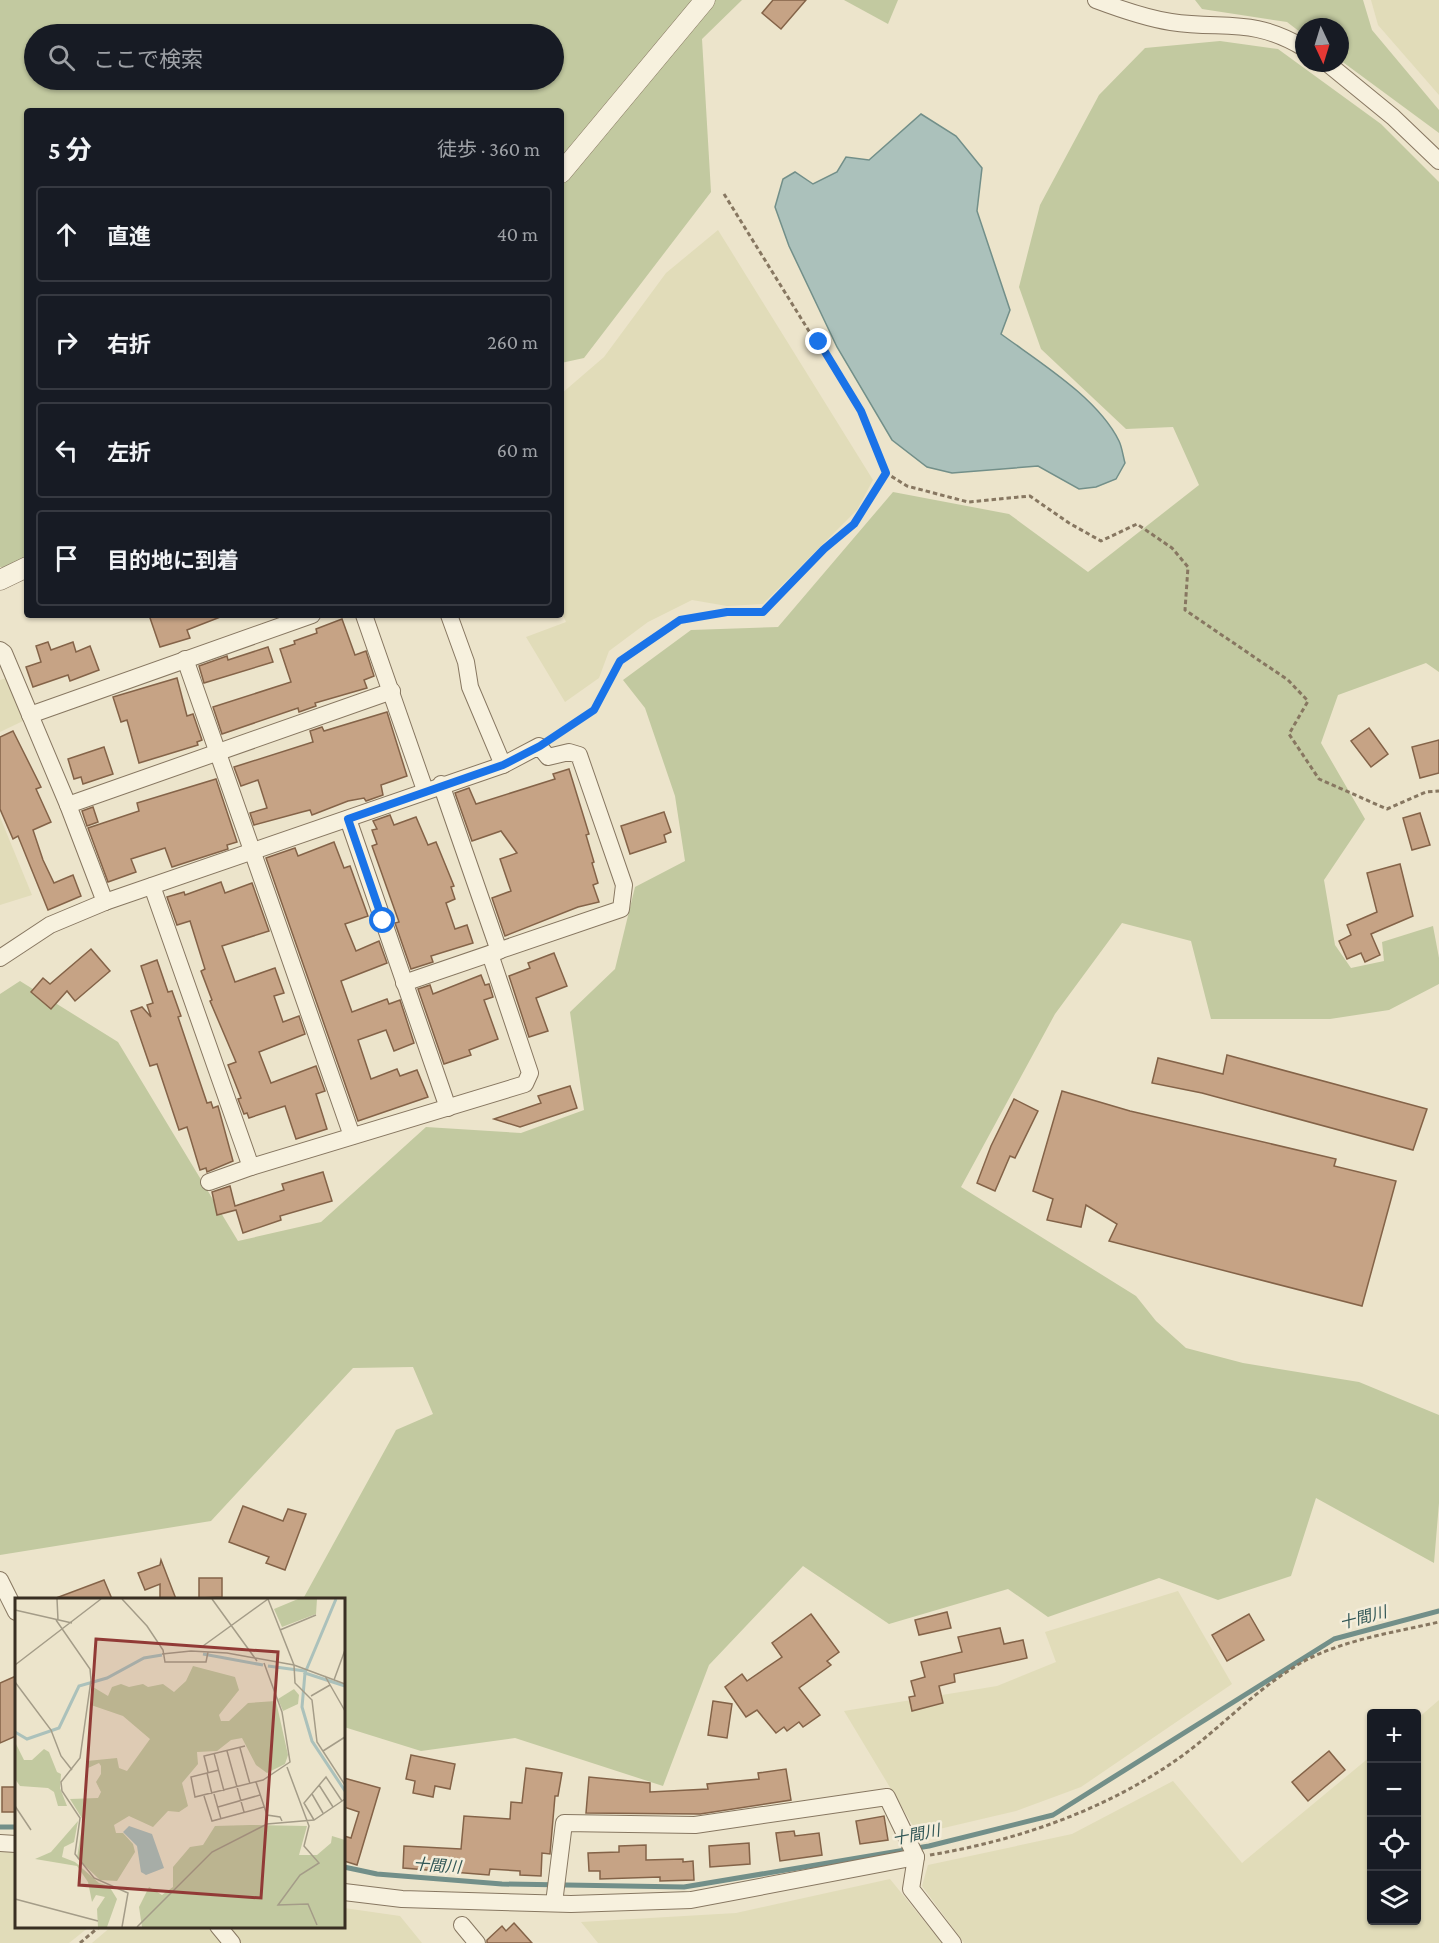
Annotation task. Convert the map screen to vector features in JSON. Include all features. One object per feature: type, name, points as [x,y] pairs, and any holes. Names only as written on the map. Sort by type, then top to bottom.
[{"type":"street","points":[[564,169],[705,0]]},
{"type":"street","points":[[1096,0],[1138,15],[1172,22],[1253,26],[1283,36],[1295,43]]},
{"type":"street","points":[[1338,72],[1393,117],[1439,161]]},
{"type":"street","points":[[0,580],[24,568]]},
{"type":"street","points":[[30,715],[303,618]]},
{"type":"street","points":[[209,1182],[251,1167],[525,1084],[530,1073],[494,953],[433,787],[392,691],[365,618]]},
{"type":"street","points":[[450,618],[466,662],[470,687],[503,765]]},
{"type":"street","points":[[0,650],[4,653],[68,805],[105,902]]},
{"type":"street","points":[[185,659],[250,852],[352,1136]]},
{"type":"street","points":[[68,805],[392,691]]},
{"type":"street","points":[[0,958],[50,925],[105,902],[348,819],[433,787],[503,765],[540,746],[548,757],[570,752],[579,754],[624,885],[621,909],[404,983]]},
{"type":"street","points":[[348,819],[448,1108]]},
{"type":"street","points":[[152,886],[251,1167]]},
{"type":"street","points":[[0,1580],[15,1610]]},
{"type":"street","points":[[554,1903],[564,1823],[695,1826],[887,1797],[916,1857],[911,1889],[953,1943]]},
{"type":"street","points":[[345,1892],[402,1899],[554,1903],[692,1900],[916,1857]]},
{"type":"street","points":[[462,1925],[477,1943]]},
{"type":"street","points":[[220,1928],[232,1943]]},
{"type":"path","points":[[724,194],[861,411],[886,473],[907,486],[968,502],[1030,496],[1069,523],[1101,540],[1137,524],[1172,548],[1188,567],[1185,610],[1287,680],[1308,701],[1289,734],[1319,779],[1387,809],[1426,792],[1439,791]]},
{"type":"path","points":[[540,746],[594,710],[620,661],[680,620],[727,612],[763,612],[824,549],[854,524],[886,473]]},
{"type":"path","points":[[916,1857],[958,1850],[1046,1827],[1111,1799],[1182,1756],[1246,1701],[1308,1659],[1357,1642],[1439,1622]]},
{"type":"path","points":[[80,1943],[98,1928]]},
{"type":"shaded area","points":[[1371,0],[1439,0],[1439,95],[1378,25]]},
{"type":"shaded area","points":[[718,230],[873,480],[857,510],[763,604],[727,606],[692,600],[648,622],[609,651],[599,678],[565,702],[526,637],[566,622],[564,618],[564,391],[604,357],[666,273]]},
{"type":"shaded area","points":[[6,678],[23,721],[0,732],[0,680]]},
{"type":"shaded area","points":[[0,817],[32,895],[0,905]]},
{"type":"shaded area","points":[[1178,1591],[1232,1684],[1081,1787],[1016,1811],[918,1834],[844,1711],[997,1686],[1056,1662],[1045,1632]]},
{"type":"shaded area","points":[[1439,1700],[1439,1943],[964,1943],[922,1886],[928,1865],[1072,1834],[1173,1781],[1242,1863],[1367,1759],[1367,1925],[1421,1925],[1421,1716]]},
{"type":"shaded area","points":[[0,1852],[15,1852],[15,1928],[88,1928],[69,1943],[0,1943]]},
{"type":"shaded area","points":[[890,1879],[942,1943],[598,1943],[581,1922],[736,1913]]},
{"type":"shaded area","points":[[345,1908],[400,1916],[422,1943],[241,1943],[228,1928],[345,1928]]},
{"type":"shaded area","points":[[110,1928],[210,1928],[223,1943],[92,1943]]},
{"type":"green space","points":[[0,0],[742,0],[702,39],[711,192],[584,358],[564,362],[564,108],[24,108],[24,570],[0,567]]},
{"type":"green space","points":[[844,0],[898,0],[888,24]]},
{"type":"green space","points":[[1195,0],[1363,0],[1372,30],[1439,110],[1439,133],[1349,67],[1349,18],[1295,18],[1295,28],[1287,22],[1202,9]]},
{"type":"green space","points":[[1220,41],[1278,49],[1295,61],[1295,72],[1310,72],[1381,124],[1439,182],[1439,672],[1426,663],[1338,695],[1321,743],[1365,819],[1324,880],[1335,945],[1351,968],[1384,961],[1382,942],[1433,926],[1439,958],[1439,984],[1389,1010],[1330,1019],[1211,1019],[1191,941],[1122,923],[1055,1014],[961,1187],[1136,1296],[1156,1321],[1186,1348],[1243,1363],[1359,1382],[1439,1415],[1439,1503],[1434,1563],[1316,1498],[1291,1576],[1218,1600],[1159,1578],[1048,1617],[1008,1589],[889,1624],[803,1566],[709,1665],[663,1786],[515,1738],[421,1751],[345,1727],[345,1598],[304,1598],[396,1430],[433,1414],[413,1367],[353,1368],[211,1521],[0,1555],[0,994],[20,981],[118,1042],[238,1241],[321,1222],[426,1127],[521,1133],[584,1110],[570,1012],[615,969],[635,887],[685,861],[675,796],[645,708],[623,680],[691,630],[778,627],[893,492],[1009,514],[1088,572],[1199,485],[1173,427],[1126,429],[1041,349],[1019,287],[1040,205],[1099,95],[1145,48]]},
{"type":"water","points":[[921,114],[956,136],[982,168],[977,211],[1010,310],[1001,334],[1066,382],[1097,410],[1109,425],[1120,443],[1125,463],[1116,479],[1096,487],[1079,489],[1038,466],[952,473],[927,467],[892,440],[837,347],[789,246],[775,207],[783,179],[795,172],[813,184],[837,172],[846,157],[869,160]]},
{"type":"building","points":[[773,0],[806,0],[781,29],[762,13]]},
{"type":"building","points":[[150,618],[218,618],[187,630],[190,638],[160,647]]},
{"type":"building","points":[[342,619],[355,655],[366,651],[374,676],[364,680],[367,688],[315,703],[316,706],[299,712],[298,708],[222,734],[213,707],[291,682],[280,649],[317,633],[316,629]]},
{"type":"building","points":[[48,642],[51,650],[73,642],[76,652],[90,646],[99,670],[70,681],[68,675],[33,687],[26,667],[41,662],[36,646]]},
{"type":"building","points":[[268,647],[273,662],[204,683],[199,666],[227,656],[228,660]]},
{"type":"building","points":[[177,678],[187,716],[193,714],[202,740],[197,742],[198,745],[139,763],[127,720],[121,722],[113,697]]},
{"type":"building","points":[[387,712],[407,776],[381,785],[383,795],[366,801],[364,798],[348,801],[312,815],[310,810],[254,825],[250,813],[267,808],[258,780],[241,786],[234,767],[313,742],[310,731],[322,727],[324,731]]},
{"type":"building","points":[[1369,728],[1388,754],[1371,767],[1351,741]]},
{"type":"building","points":[[13,731],[41,787],[36,789],[51,822],[33,830],[43,860],[54,883],[73,875],[81,896],[48,910],[18,836],[13,839],[0,809],[0,737]]},
{"type":"building","points":[[1439,740],[1439,773],[1420,778],[1412,747]]},
{"type":"building","points":[[104,747],[113,774],[83,784],[81,777],[74,779],[68,759]]},
{"type":"building","points":[[569,769],[589,834],[586,835],[598,883],[593,885],[599,902],[578,907],[505,936],[492,898],[511,891],[500,859],[517,853],[501,831],[472,841],[455,793],[469,788],[476,804],[555,779],[553,774]]},
{"type":"building","points":[[216,779],[237,842],[227,845],[228,849],[172,867],[165,848],[131,859],[136,872],[108,882],[88,828],[139,811],[137,803]]},
{"type":"building","points":[[93,807],[98,822],[87,826],[82,811]]},
{"type":"building","points":[[664,812],[671,832],[664,835],[666,842],[630,854],[621,826]]},
{"type":"building","points":[[1420,813],[1430,845],[1412,850],[1403,818]]},
{"type":"building","points":[[390,815],[394,825],[416,817],[428,845],[436,842],[454,886],[451,887],[455,899],[446,903],[455,929],[467,925],[473,943],[431,956],[433,962],[411,969],[395,923],[399,922],[372,846],[377,844],[372,830],[377,829],[373,821]]},
{"type":"building","points":[[334,842],[344,868],[350,866],[368,916],[345,924],[356,951],[379,941],[387,963],[341,981],[352,1012],[387,999],[389,1004],[400,1000],[414,1043],[394,1051],[386,1030],[358,1040],[371,1079],[397,1069],[400,1076],[417,1070],[428,1097],[358,1121],[266,858],[295,848],[298,856]]},
{"type":"building","points":[[1400,864],[1413,916],[1371,934],[1380,955],[1365,962],[1361,953],[1347,959],[1339,941],[1351,935],[1347,925],[1377,912],[1367,873]]},
{"type":"building","points":[[221,882],[225,893],[252,883],[269,931],[222,946],[235,982],[275,968],[284,993],[274,996],[283,1022],[299,1016],[305,1034],[259,1052],[271,1083],[316,1066],[325,1091],[316,1094],[327,1129],[296,1139],[285,1106],[249,1118],[247,1113],[244,1114],[238,1099],[241,1098],[228,1065],[236,1062],[210,1001],[212,1000],[201,971],[205,969],[190,921],[177,925],[167,897],[184,892],[185,895]]},
{"type":"building","points":[[91,949],[110,971],[75,1001],[67,991],[51,1009],[31,992],[43,978],[50,984]]},
{"type":"building","points":[[554,953],[567,986],[536,998],[548,1031],[529,1037],[509,976],[530,968],[528,963]]},
{"type":"building","points":[[157,960],[168,992],[172,991],[181,1016],[178,1017],[207,1103],[211,1102],[213,1108],[218,1106],[233,1161],[207,1172],[206,1168],[200,1170],[187,1127],[179,1130],[157,1064],[150,1066],[131,1011],[142,1007],[151,1017],[147,1005],[153,1003],[141,966]]},
{"type":"building","points":[[481,975],[485,985],[489,984],[493,997],[484,1000],[498,1039],[469,1050],[471,1055],[444,1064],[418,989],[430,985],[433,994]]},
{"type":"building","points":[[1227,1055],[1427,1109],[1413,1150],[1202,1093],[1152,1083],[1158,1058],[1223,1074]]},
{"type":"building","points":[[570,1086],[577,1108],[520,1127],[494,1119],[541,1103],[538,1096]]},
{"type":"building","points":[[1062,1091],[1130,1111],[1336,1159],[1334,1166],[1396,1181],[1362,1306],[1109,1241],[1117,1224],[1086,1205],[1081,1227],[1047,1220],[1053,1199],[1033,1191]]},
{"type":"building","points":[[1014,1099],[1038,1111],[1015,1158],[1010,1156],[995,1191],[977,1183],[991,1146]]},
{"type":"building","points":[[323,1172],[332,1201],[280,1216],[281,1220],[243,1233],[236,1210],[217,1215],[212,1192],[230,1186],[235,1206],[284,1190],[282,1184]]},
{"type":"building","points":[[243,1506],[283,1521],[288,1509],[306,1514],[285,1570],[266,1563],[269,1557],[229,1542]]},
{"type":"building","points":[[161,1560],[176,1598],[160,1598],[160,1584],[145,1590],[138,1573],[160,1565]]},
{"type":"building","points":[[199,1578],[222,1578],[222,1597],[199,1598]]},
{"type":"building","points":[[104,1580],[112,1598],[56,1598]]},
{"type":"building","points":[[947,1612],[951,1628],[919,1635],[915,1620]]},
{"type":"building","points":[[811,1614],[839,1652],[827,1661],[831,1665],[799,1688],[820,1715],[803,1727],[799,1722],[787,1731],[784,1727],[776,1733],[757,1710],[746,1717],[725,1687],[742,1674],[747,1681],[782,1657],[772,1643]]},
{"type":"building","points":[[1249,1614],[1264,1640],[1227,1661],[1212,1635]]},
{"type":"building","points":[[1000,1628],[1004,1644],[1023,1640],[1027,1658],[954,1674],[955,1682],[939,1686],[943,1703],[912,1711],[909,1697],[915,1696],[911,1681],[925,1677],[921,1662],[962,1652],[958,1637]]},
{"type":"building","points":[[15,1676],[15,1736],[0,1743],[0,1683]]},
{"type":"building","points":[[713,1701],[732,1704],[727,1738],[708,1735]]},
{"type":"building","points":[[1329,1751],[1345,1770],[1308,1801],[1292,1782]]},
{"type":"building","points":[[411,1755],[455,1764],[450,1789],[435,1786],[433,1797],[413,1793],[415,1781],[406,1779]]},
{"type":"building","points":[[526,1768],[562,1773],[558,1796],[555,1796],[550,1854],[542,1853],[541,1876],[520,1875],[520,1871],[490,1869],[489,1875],[403,1868],[404,1846],[461,1849],[464,1816],[510,1819],[511,1802],[522,1803]]},
{"type":"building","points":[[786,1769],[791,1800],[700,1814],[586,1813],[589,1777],[650,1783],[650,1792],[708,1789],[707,1784],[759,1779],[758,1773]]},
{"type":"building","points":[[345,1778],[380,1788],[357,1865],[345,1861],[345,1836],[351,1838],[359,1812],[345,1807]]},
{"type":"building","points":[[2,1787],[15,1787],[15,1812],[2,1812]]},
{"type":"building","points":[[884,1816],[888,1840],[860,1844],[856,1821]]},
{"type":"building","points":[[794,1831],[795,1836],[819,1833],[822,1855],[780,1861],[776,1833]]},
{"type":"building","points":[[749,1843],[750,1864],[710,1867],[709,1846]]},
{"type":"building","points":[[646,1845],[646,1860],[693,1861],[694,1880],[660,1881],[660,1877],[600,1879],[600,1871],[589,1871],[588,1853],[619,1852],[619,1846]]},
{"type":"building","points":[[514,1923],[532,1943],[487,1943],[487,1940],[502,1926],[506,1931]]},
{"type":"waterway","name":"十間川","points":[[345,1867],[377,1874],[502,1884],[684,1887],[929,1846],[1053,1815],[1334,1639],[1439,1611]]},
{"type":"waterway","name":"十間川","points":[[0,1827],[15,1827]]},
{"type":"route","points":[[383,921],[348,819],[441,784],[503,765],[540,746],[594,710],[620,661],[680,620],[727,612],[763,612],[824,549],[854,524],[886,473],[861,411],[819,342]]}]
